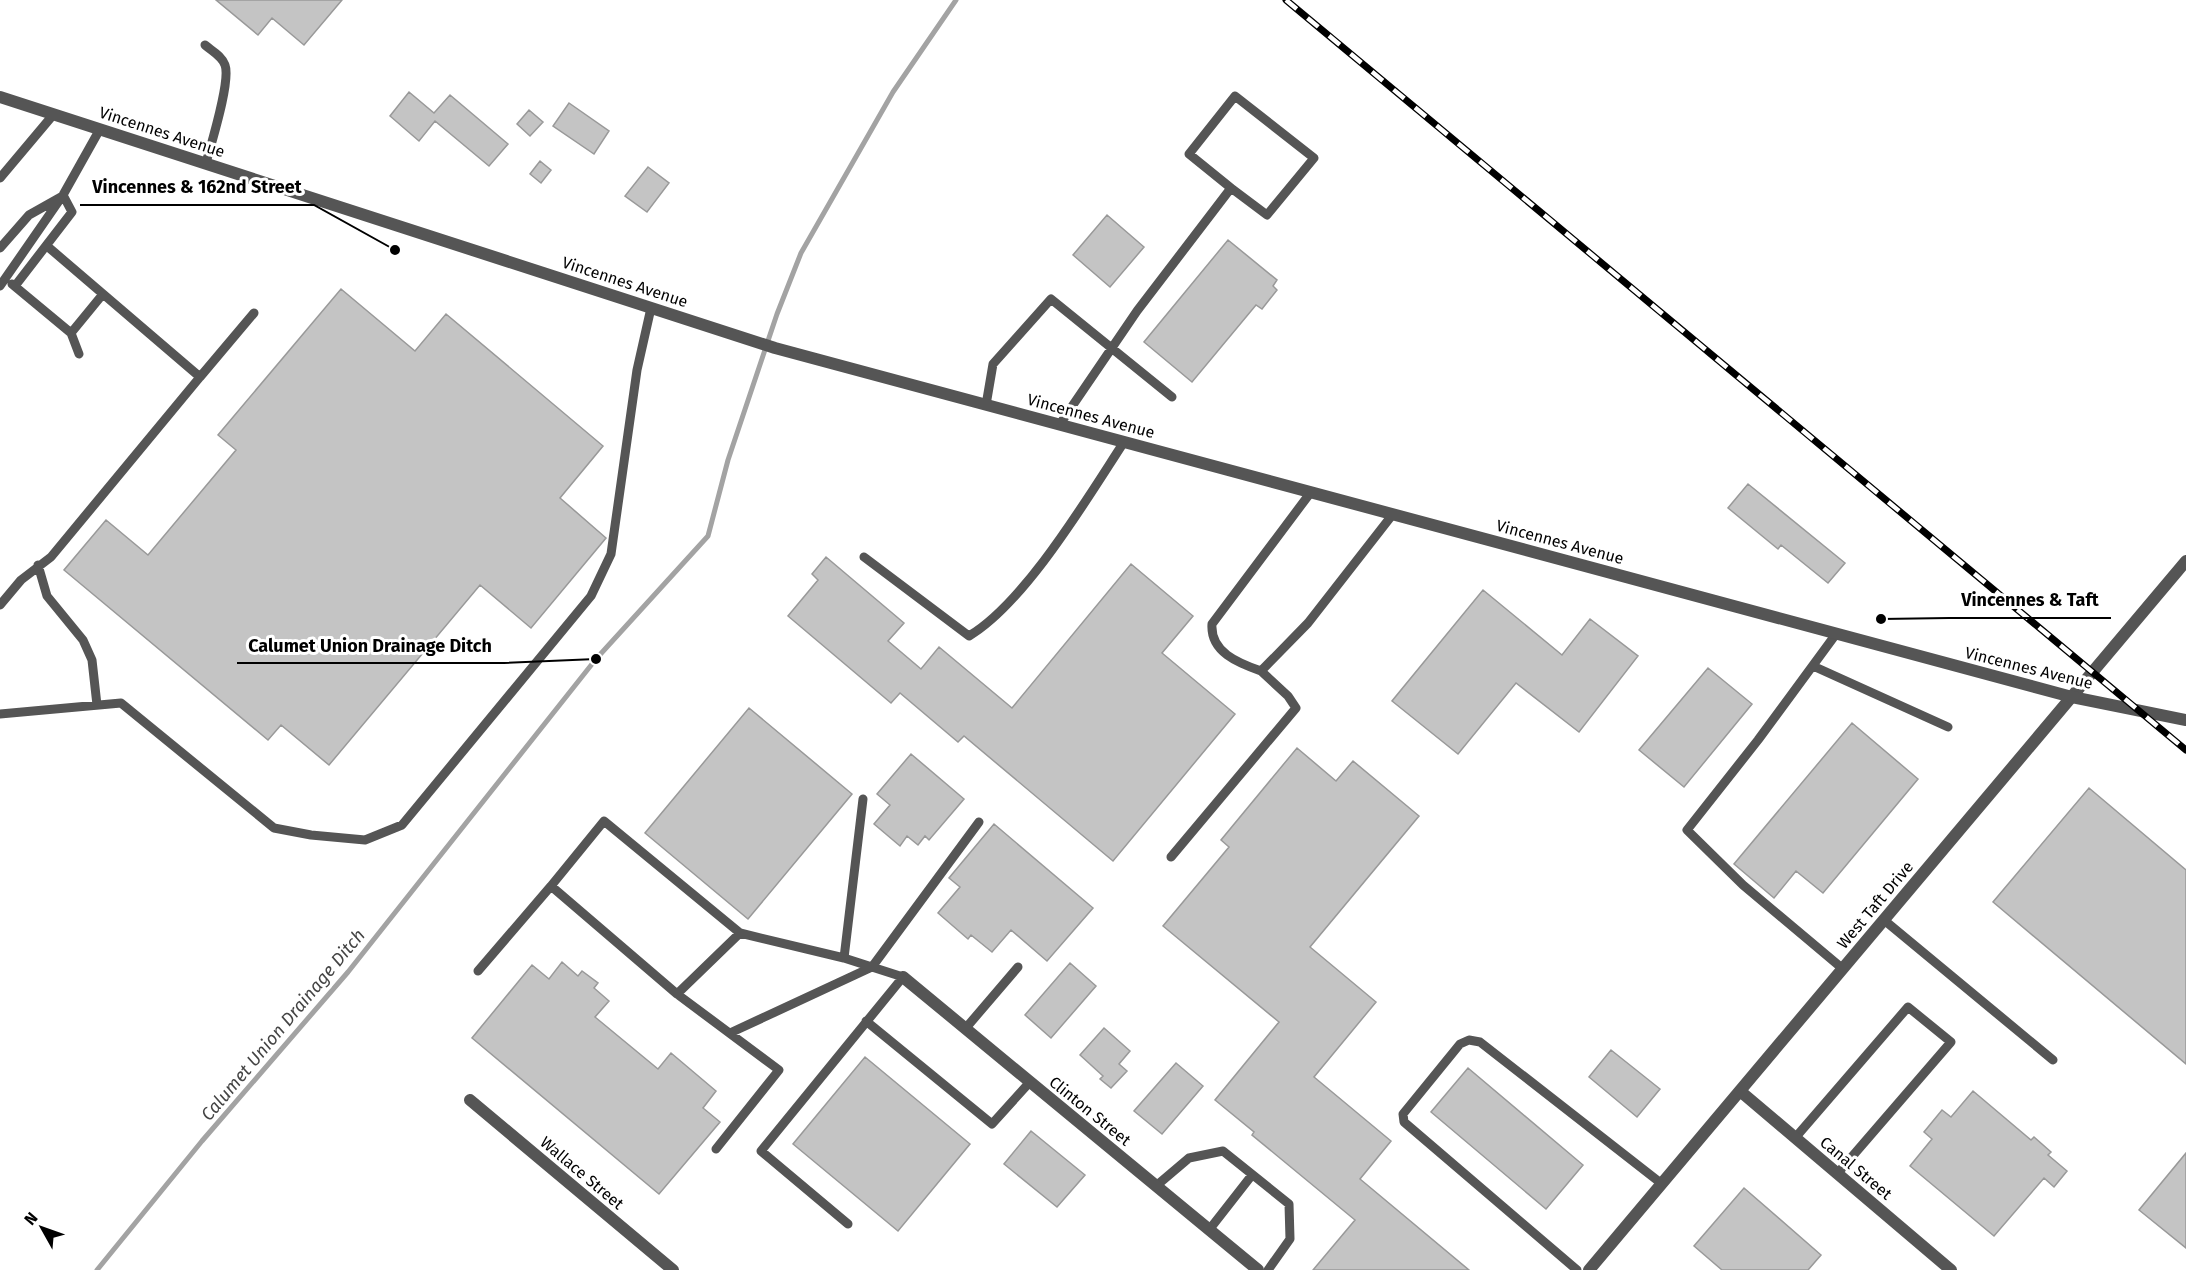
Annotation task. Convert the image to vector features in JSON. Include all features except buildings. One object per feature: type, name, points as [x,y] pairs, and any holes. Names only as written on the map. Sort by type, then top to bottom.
[{"type":"street","name":"Vincennes Avenue","points":[[0,97],[775,348],[2072,697],[2186,720]]},
{"type":"street","name":"West Taft Drive","points":[[1589,1270],[2186,561]]},
{"type":"street","name":"Clinton Street","points":[[903,977],[1257,1270]]},
{"type":"street","name":"Canal Street","points":[[1740,1091],[1951,1270]]},
{"type":"street","name":"Wallace Street","points":[[470,1100],[673,1270]]},
{"type":"lane","points":[[205,45],[219,55],[226,66],[223,92],[206,163]]},
{"type":"lane","points":[[1235,96],[1314,158],[1267,215],[1231,188],[1189,154],[1235,96]]},
{"type":"lane","points":[[0,178],[53,115]]},
{"type":"lane","points":[[79,354],[71,333],[15,286],[3,282],[63,195],[100,129]]},
{"type":"lane","points":[[1060,424],[1110,348],[1231,188]]},
{"type":"lane","points":[[15,286],[72,212],[63,195]]},
{"type":"lane","points":[[0,248],[29,215],[63,195]]},
{"type":"lane","points":[[47,246],[200,377]]},
{"type":"lane","points":[[71,333],[103,294]]},
{"type":"lane","points":[[986,405],[993,364],[1051,299],[1172,398]]},
{"type":"lane","points":[[0,714],[121,703],[273,828],[311,835],[365,840],[402,825],[591,597],[611,554],[637,370],[651,308]]},
{"type":"lane","points":[[0,605],[38,565],[51,557],[254,313]]},
{"type":"lane","points":[[864,557],[969,636],[981,629],[1032,573],[1082,506],[1124,442]]},
{"type":"lane","points":[[1171,857],[1296,708],[1288,696],[1261,671],[1231,658],[1219,648],[1211,636],[1212,624],[1311,492]]},
{"type":"lane","points":[[1261,671],[1308,623],[1393,514]]},
{"type":"lane","points":[[38,565],[47,596],[83,640],[92,660],[97,705]]},
{"type":"lane","points":[[1836,634],[1687,830],[1743,885],[1843,969]]},
{"type":"lane","points":[[1813,666],[1948,727]]},
{"type":"lane","points":[[844,958],[863,799]]},
{"type":"lane","points":[[478,971],[604,821],[740,933],[844,958],[903,977],[761,1151],[848,1224]]},
{"type":"lane","points":[[730,1033],[872,967],[979,822]]},
{"type":"lane","points":[[551,886],[677,994],[779,1070],[716,1149]]},
{"type":"lane","points":[[1884,920],[2053,1060]]},
{"type":"lane","points":[[677,994],[740,933]]},
{"type":"lane","points":[[965,1029],[1018,967]]},
{"type":"lane","points":[[1795,1138],[1908,1007],[1951,1042],[1837,1174]]},
{"type":"lane","points":[[866,1021],[992,1124],[1029,1083]]},
{"type":"lane","points":[[1577,1270],[1404,1122],[1403,1114],[1460,1044],[1469,1040],[1480,1042],[1662,1184]]},
{"type":"lane","points":[[1156,1186],[1189,1158],[1223,1151],[1288,1204],[1290,1239],[1268,1270]]},
{"type":"lane","points":[[1209,1230],[1252,1174]]},
{"type":"waterway","name":"Calumet Union Drainage Ditch","points":[[97,1270],[202,1141],[348,972],[596,659],[708,536],[728,460],[777,314],[801,253],[893,92],[956,0]]},
{"type":"railway","points":[[1286,0],[2186,750]]},
{"type":"place","name":"Vincennes & 162nd Street","points":[[395,250]]},
{"type":"place","name":"Vincennes & Taft","points":[[1881,619]]},
{"type":"place","name":"Calumet Union Drainage Ditch","points":[[596,659]]}]
